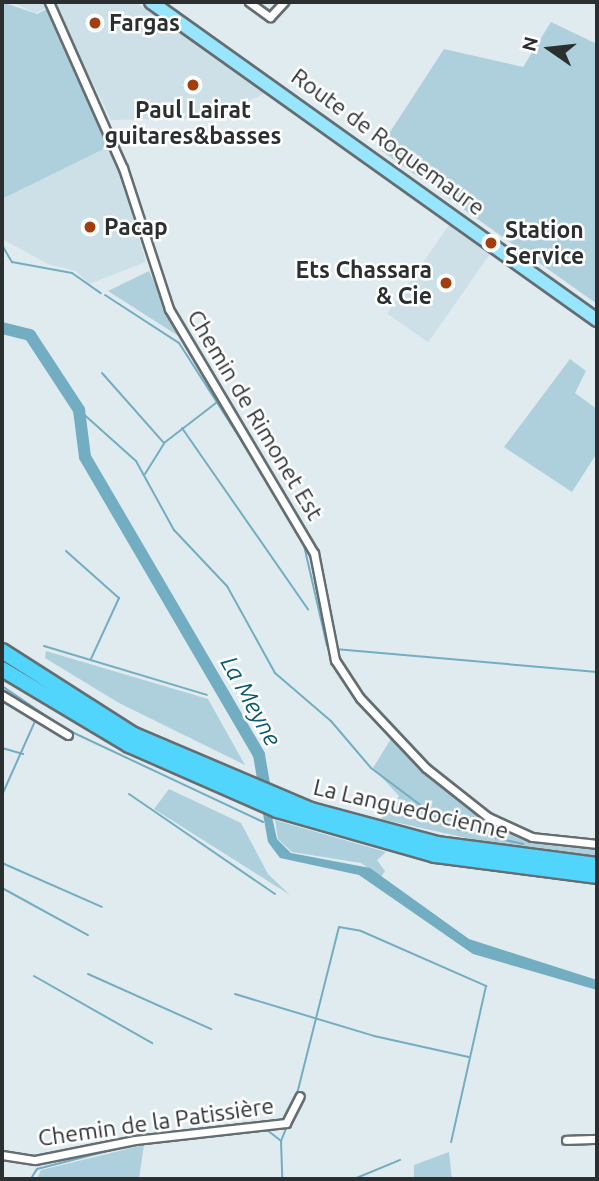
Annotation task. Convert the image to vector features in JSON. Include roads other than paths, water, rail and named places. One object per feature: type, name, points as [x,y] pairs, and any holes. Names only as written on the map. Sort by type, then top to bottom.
[{"type":"highway","name":"La Languedocienne","points":[[2,651],[125,730],[255,796]]},
{"type":"highway","name":"La Languedocienne","points":[[2,669],[129,745],[276,804],[435,855],[597,876]]},
{"type":"highway","name":"La Languedocienne","points":[[276,804],[437,844],[597,865]]},
{"type":"main road","name":"Route de Roquemaure","points":[[152,2],[597,320]]},
{"type":"street","name":"Chemin de Rimonet Est","points":[[49,2],[123,168],[169,309],[314,553],[335,660],[426,768],[488,817],[532,837],[597,844]]},
{"type":"street","points":[[251,3],[270,17],[284,2]]},
{"type":"street","points":[[2,695],[68,735]]},
{"type":"street","name":"Chemin de la Patissière","points":[[2,1155],[35,1160],[135,1140],[286,1123],[300,1096]]},
{"type":"street","points":[[566,1140],[597,1139]]},
{"type":"waterway","points":[[220,44],[366,147]]},
{"type":"waterway","points":[[373,152],[418,185]]},
{"type":"waterway","points":[[2,245],[12,262],[72,273],[101,293]]},
{"type":"waterway","points":[[105,295],[179,343],[261,471]]},
{"type":"waterway","name":"La Meyne","points":[[2,328],[30,335],[79,410],[85,457],[259,755],[267,801]]},
{"type":"waterway","points":[[102,373],[163,442]]},
{"type":"waterway","points":[[145,474],[164,443],[216,403]]},
{"type":"waterway","points":[[79,410],[136,461],[174,530],[227,586],[275,673],[331,721],[371,768],[451,828],[523,844]]},
{"type":"waterway","points":[[182,428],[308,609]]},
{"type":"waterway","points":[[303,541],[327,646]]},
{"type":"waterway","points":[[66,551],[119,598],[91,659]]},
{"type":"waterway","points":[[44,646],[207,695]]},
{"type":"waterway","points":[[335,649],[597,672]]},
{"type":"waterway","points":[[2,686],[67,730]]},
{"type":"waterway","points":[[2,795],[36,719]]},
{"type":"waterway","points":[[74,733],[263,822]]},
{"type":"waterway","points":[[2,748],[23,754]]},
{"type":"waterway","points":[[129,794],[275,894]]},
{"type":"waterway","points":[[2,863],[102,907]]},
{"type":"waterway","points":[[2,888],[88,935]]},
{"type":"waterway","points":[[297,1094],[339,927],[361,931],[486,986],[451,1142]]},
{"type":"waterway","points":[[88,974],[211,1029]]},
{"type":"waterway","points":[[34,976],[152,1043]]},
{"type":"waterway","points":[[235,994],[374,1036],[469,1057]]},
{"type":"waterway","points":[[281,1141],[287,1126]]},
{"type":"waterway","points":[[193,1137],[267,1130],[281,1141],[282,1179]]},
{"type":"waterway","points":[[32,1177],[37,1169],[139,1143]]},
{"type":"waterway","points":[[354,1179],[400,1160]]},
{"type":"place","name":"Fargas","points":[[95,23]]},
{"type":"place","name":"Paul Lairat guitares&basses","points":[[193,85]]},
{"type":"place","name":"Pacap","points":[[90,227]]},
{"type":"place","name":"Station Service","points":[[491,243]]},
{"type":"place","name":"Ets Chassara & Cie","points":[[446,283]]}]
